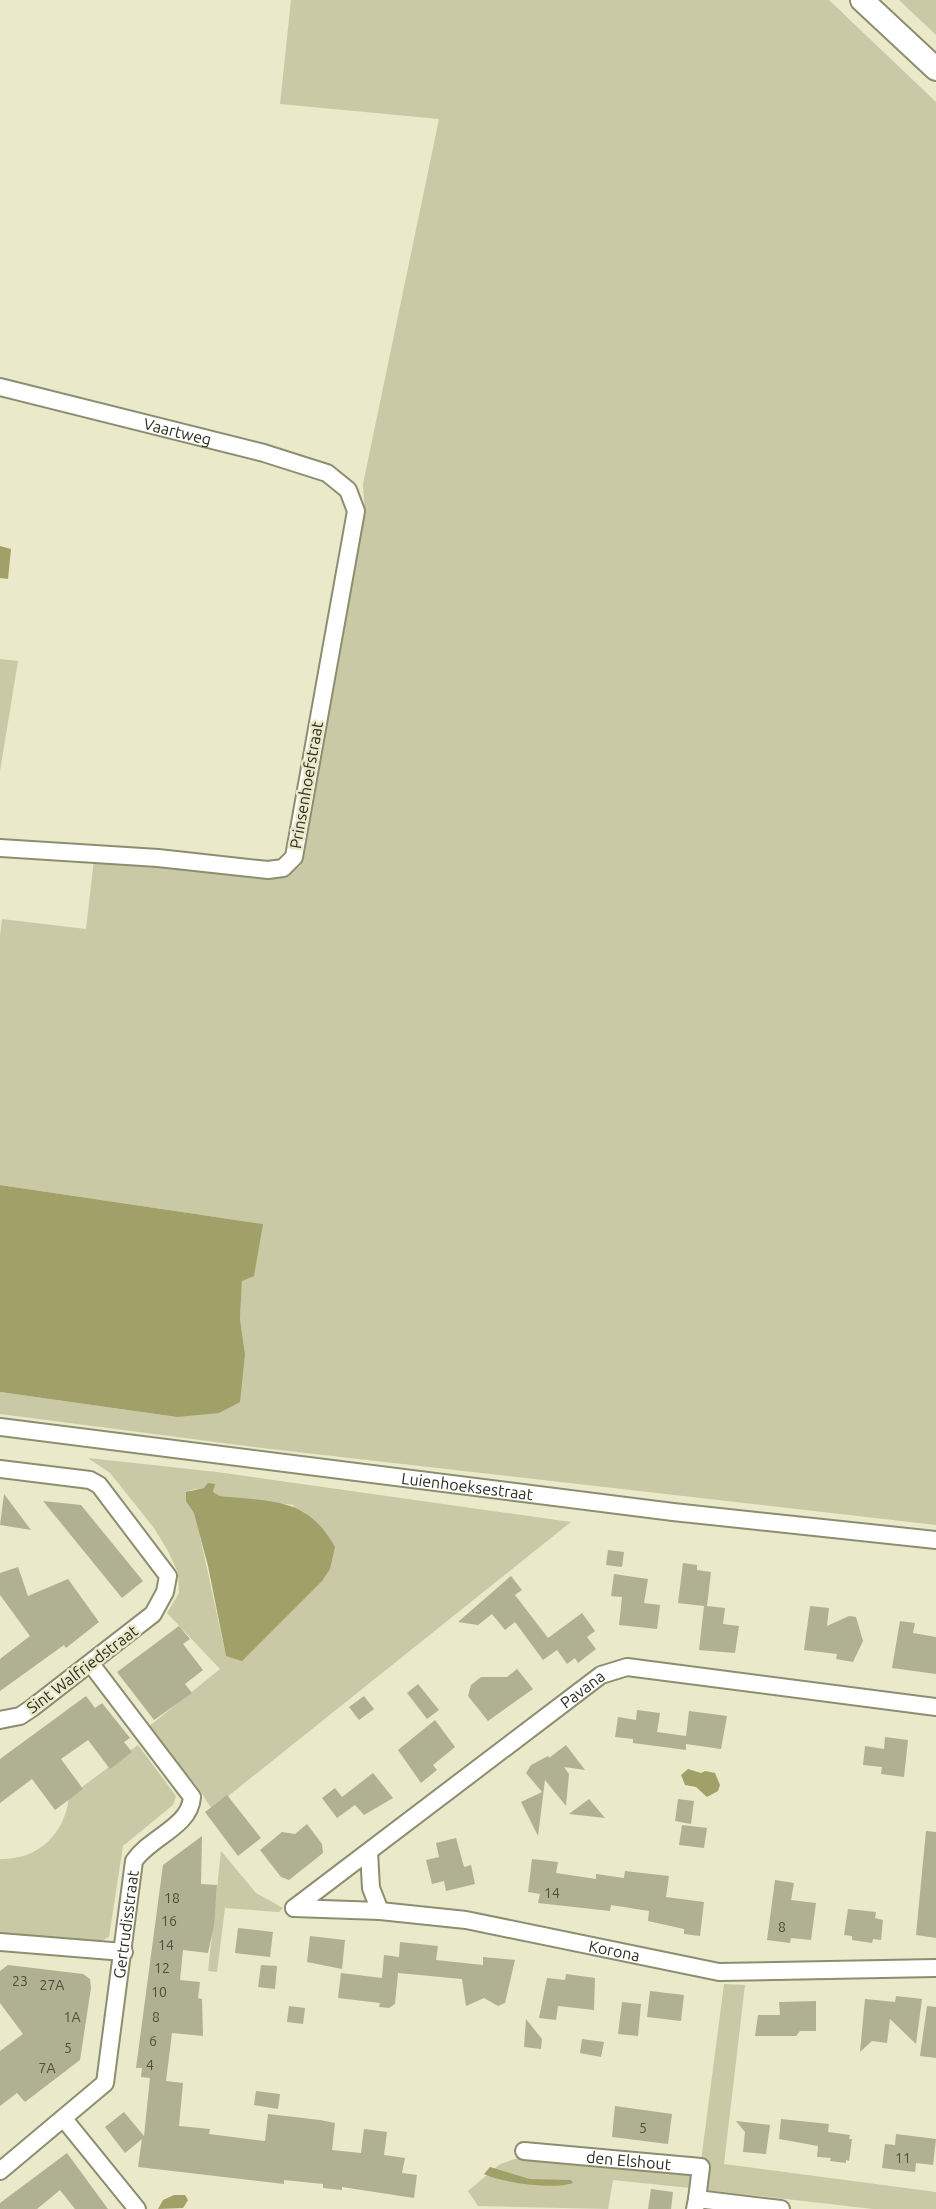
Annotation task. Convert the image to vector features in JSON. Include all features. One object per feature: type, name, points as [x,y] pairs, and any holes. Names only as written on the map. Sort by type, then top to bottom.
[{"type":"main road","points":[[862,0],[936,69]]},
{"type":"street","name":"Vaartweg","points":[[0,387],[264,453],[327,473],[348,490]]},
{"type":"street","name":"Prinsenhoefstraat","points":[[0,848],[158,858],[268,870],[283,868],[294,857],[356,511],[348,490]]},
{"type":"street","name":"Luienhoeksestraat","points":[[0,1427],[673,1512],[936,1540]]},
{"type":"street","name":"Sint Walfriedstraat","points":[[0,1469],[90,1480],[99,1485],[168,1576],[165,1592],[153,1614],[91,1664],[20,1716],[0,1720]]},
{"type":"street","name":"Gertrudisstraat","points":[[0,2171],[105,2083],[124,1952],[134,1861],[143,1847],[179,1823],[191,1807],[192,1797],[91,1664]]},
{"type":"street","name":"Pavana","points":[[294,1908],[601,1675],[627,1667],[936,1707]]},
{"type":"street","points":[[369,1852],[371,1888],[380,1911]]},
{"type":"street","name":"Korona","points":[[294,1908],[380,1911],[466,1920],[719,1972],[936,1968]]},
{"type":"street","points":[[0,1942],[124,1952]]},
{"type":"street","points":[[64,2119],[137,2209]]},
{"type":"street","name":"den Elshout","points":[[524,2151],[701,2167],[696,2204],[781,2209]]},
{"type":"green space","points":[[291,0],[829,0],[936,102],[936,1525],[262,1448],[0,1414],[0,1392],[177,1417],[245,1354],[240,1319],[242,1281],[262,1224],[0,1185],[0,936],[2,919],[86,929],[94,859],[284,875],[300,866],[365,514],[363,484],[439,119],[280,104]]},
{"type":"green space","points":[[899,0],[936,0],[936,35]]},
{"type":"green space","points":[[0,659],[18,661],[0,771]]},
{"type":"green space","points":[[88,1458],[217,1472],[571,1522],[212,1809],[196,1785],[147,1728],[220,1669],[167,1613],[179,1593],[178,1573],[154,1528],[110,1473]],"holes":[[[214,1484],[213,1492],[220,1496],[294,1505],[226,1656],[190,1490]]]},
{"type":"green space","points":[[138,1745],[176,1796],[173,1805],[123,1846],[109,1937],[93,1941],[0,1935],[0,1859],[26,1855],[47,1842],[62,1822],[69,1797]]},
{"type":"green space","points":[[221,1851],[256,1893],[283,1908],[279,1912],[225,1908],[217,1972],[208,1971]]},
{"type":"green space","points":[[724,1984],[745,1985],[724,2164],[936,2192],[936,2209],[873,2209],[706,2190],[709,2163],[701,2161]]},
{"type":"green space","points":[[518,2158],[691,2173],[690,2188],[613,2180],[608,2209],[478,2206],[468,2191],[500,2164]]},
{"type":"shaded area","points":[[0,546],[11,549],[8,579],[0,578]]},
{"type":"shaded area","points":[[0,1185],[263,1224],[254,1276],[242,1281],[240,1319],[245,1354],[240,1402],[219,1413],[177,1417],[0,1392]]},
{"type":"shaded area","points":[[208,1483],[215,1484],[213,1492],[220,1496],[271,1501],[300,1510],[324,1530],[335,1547],[330,1569],[322,1581],[242,1661],[226,1656],[208,1566],[194,1513],[186,1501],[186,1492],[204,1488]]},
{"type":"shaded area","points":[[688,1769],[701,1773],[705,1771],[715,1773],[720,1785],[718,1791],[707,1797],[696,1787],[685,1785],[681,1775]]},
{"type":"shaded area","points":[[490,2167],[530,2179],[571,2180],[573,2183],[541,2186],[515,2183],[484,2174]]},
{"type":"shaded area","points":[[174,2195],[185,2195],[188,2200],[183,2208],[158,2209],[163,2200]]},
{"type":"building","points":[[4,1494],[31,1530],[0,1525]]},
{"type":"building","points":[[43,1501],[81,1505],[143,1581],[122,1598]]},
{"type":"building","points":[[608,1550],[624,1552],[622,1567],[606,1565]]},
{"type":"building","points":[[683,1563],[697,1565],[697,1570],[711,1572],[707,1606],[725,1608],[723,1624],[739,1626],[735,1653],[699,1650],[704,1606],[678,1603]]},
{"type":"building","points":[[18,1567],[28,1596],[68,1579],[99,1622],[66,1648],[64,1645],[0,1691],[0,1659],[30,1636],[0,1595],[0,1573]]},
{"type":"building","points":[[614,1574],[648,1579],[644,1603],[660,1605],[657,1629],[619,1625],[622,1597],[611,1596]]},
{"type":"building","points":[[511,1576],[522,1590],[515,1595],[548,1638],[582,1613],[595,1631],[587,1637],[596,1649],[578,1663],[575,1658],[567,1664],[557,1650],[543,1660],[515,1622],[505,1630],[492,1614],[478,1625],[458,1622]]},
{"type":"building","points":[[810,1606],[829,1608],[827,1626],[849,1616],[856,1617],[863,1641],[853,1662],[836,1659],[837,1654],[804,1650]]},
{"type":"building","points":[[900,1621],[915,1623],[913,1633],[936,1637],[936,1674],[892,1668]]},
{"type":"building","points":[[179,1626],[190,1639],[183,1644],[203,1670],[185,1684],[192,1693],[154,1720],[117,1672]]},
{"type":"building","points":[[517,1669],[533,1689],[488,1721],[468,1696],[471,1685],[481,1677],[507,1677]]},
{"type":"building","points":[[418,1684],[439,1710],[427,1719],[407,1693]]},
{"type":"building","points":[[86,1696],[95,1708],[102,1703],[130,1738],[124,1742],[132,1752],[110,1769],[88,1740],[61,1759],[83,1789],[55,1810],[32,1779],[0,1803],[0,1759]]},
{"type":"building","points":[[364,1696],[374,1709],[359,1720],[349,1707]]},
{"type":"building","points":[[637,1710],[660,1713],[657,1732],[686,1736],[689,1711],[727,1716],[721,1749],[686,1744],[686,1750],[633,1743],[633,1739],[615,1737],[618,1717],[636,1720]]},
{"type":"building","points":[[435,1720],[455,1747],[433,1765],[437,1770],[421,1783],[398,1750]]},
{"type":"building","points":[[885,1737],[908,1740],[904,1777],[881,1774],[882,1767],[863,1765],[865,1746],[884,1749]]},
{"type":"building","points":[[566,1745],[585,1770],[564,1767],[569,1774],[566,1806],[545,1780],[538,1836],[521,1802],[542,1792],[526,1773],[531,1765],[548,1756],[549,1758]]},
{"type":"building","points":[[373,1773],[393,1798],[364,1815],[355,1805],[337,1818],[322,1798],[335,1788],[342,1797]]},
{"type":"building","points":[[227,1795],[261,1838],[238,1856],[205,1812]]},
{"type":"building","points":[[589,1799],[605,1818],[569,1814]]},
{"type":"building","points":[[678,1799],[694,1801],[691,1824],[675,1821]]},
{"type":"building","points":[[307,1824],[322,1844],[323,1853],[289,1880],[281,1877],[260,1850],[282,1832],[295,1834]]},
{"type":"building","points":[[682,1825],[707,1828],[704,1848],[679,1845]]},
{"type":"building","points":[[926,1831],[936,1832],[936,1938],[916,1935]]},
{"type":"building","points":[[202,1836],[201,1884],[217,1885],[214,1925],[208,1953],[183,1950],[180,1980],[200,1982],[198,1998],[202,1999],[203,2036],[172,2033],[166,2081],[183,2083],[179,2126],[210,2129],[209,2134],[265,2141],[268,2114],[320,2120],[335,2123],[332,2150],[361,2153],[364,2129],[387,2132],[384,2155],[405,2158],[402,2173],[417,2175],[414,2198],[342,2187],[342,2190],[323,2188],[323,2184],[284,2180],[284,2184],[138,2167],[142,2139],[125,2153],[105,2127],[124,2112],[144,2136],[150,2078],[141,2077],[142,2068],[136,2068],[163,1865]]},
{"type":"building","points":[[456,1838],[464,1867],[471,1865],[475,1884],[446,1891],[444,1881],[432,1884],[426,1860],[439,1857],[436,1843]]},
{"type":"building","points":[[532,1859],[558,1862],[556,1873],[596,1879],[596,1874],[624,1878],[625,1871],[669,1876],[666,1897],[704,1902],[700,1936],[684,1934],[684,1929],[648,1921],[649,1911],[611,1905],[610,1911],[538,1903],[540,1894],[528,1892]]},
{"type":"building","points":[[775,1880],[794,1883],[791,1900],[816,1903],[811,1940],[791,1938],[790,1943],[767,1940]]},
{"type":"building","points":[[848,1909],[876,1912],[875,1918],[883,1920],[881,1940],[873,1939],[872,1943],[852,1940],[852,1936],[844,1935]]},
{"type":"building","points":[[238,1928],[273,1932],[270,1957],[235,1953]]},
{"type":"building","points":[[310,1936],[345,1940],[342,1969],[307,1962]]},
{"type":"building","points":[[400,1942],[438,1946],[436,1960],[483,1965],[483,1957],[515,1960],[505,2003],[498,2006],[484,1998],[466,2006],[462,1979],[398,1973],[395,2004],[389,2008],[379,2007],[380,2003],[338,1998],[341,1973],[382,1978],[384,1955],[399,1957]]},
{"type":"building","points":[[8,1965],[83,1974],[90,1979],[91,1988],[80,2060],[25,2102],[17,2093],[0,2106],[0,2051],[23,2034],[0,2003],[0,1971]]},
{"type":"building","points":[[261,1965],[277,1966],[275,1989],[258,1987]]},
{"type":"building","points":[[566,1974],[595,1978],[594,2010],[558,2006],[556,2020],[539,2018],[547,1978],[565,1980]]},
{"type":"building","points":[[650,1991],[684,1995],[681,2021],[647,2017]]},
{"type":"building","points":[[896,1996],[922,1999],[916,2044],[890,2019],[887,2043],[872,2041],[860,2052],[865,1999],[895,2002]]},
{"type":"building","points":[[816,2001],[816,2031],[800,2031],[796,2036],[755,2036],[758,2015],[780,2015],[779,2002]]},
{"type":"building","points":[[622,2002],[641,2004],[638,2036],[618,2034]]},
{"type":"building","points":[[289,2006],[305,2008],[303,2024],[287,2022]]},
{"type":"building","points":[[927,2006],[936,2007],[936,2058],[920,2056]]},
{"type":"building","points":[[526,2019],[542,2039],[541,2049],[524,2047]]},
{"type":"building","points":[[582,2039],[604,2042],[601,2057],[580,2053]]},
{"type":"building","points":[[256,2091],[280,2094],[278,2109],[254,2105]]},
{"type":"building","points":[[615,2106],[672,2114],[668,2144],[612,2137]]},
{"type":"building","points":[[781,2119],[829,2124],[828,2132],[850,2135],[849,2139],[852,2139],[849,2161],[846,2160],[846,2163],[830,2161],[831,2158],[817,2157],[818,2146],[779,2139]]},
{"type":"building","points":[[736,2121],[770,2125],[766,2154],[743,2152],[745,2132]]},
{"type":"building","points":[[896,2134],[936,2139],[933,2165],[916,2163],[915,2172],[882,2168],[885,2144],[895,2145]]},
{"type":"building","points":[[67,2153],[108,2209],[75,2209],[60,2190],[37,2209],[0,2209],[0,2203]]},
{"type":"building","points":[[651,2189],[673,2192],[671,2209],[648,2209]]}]
